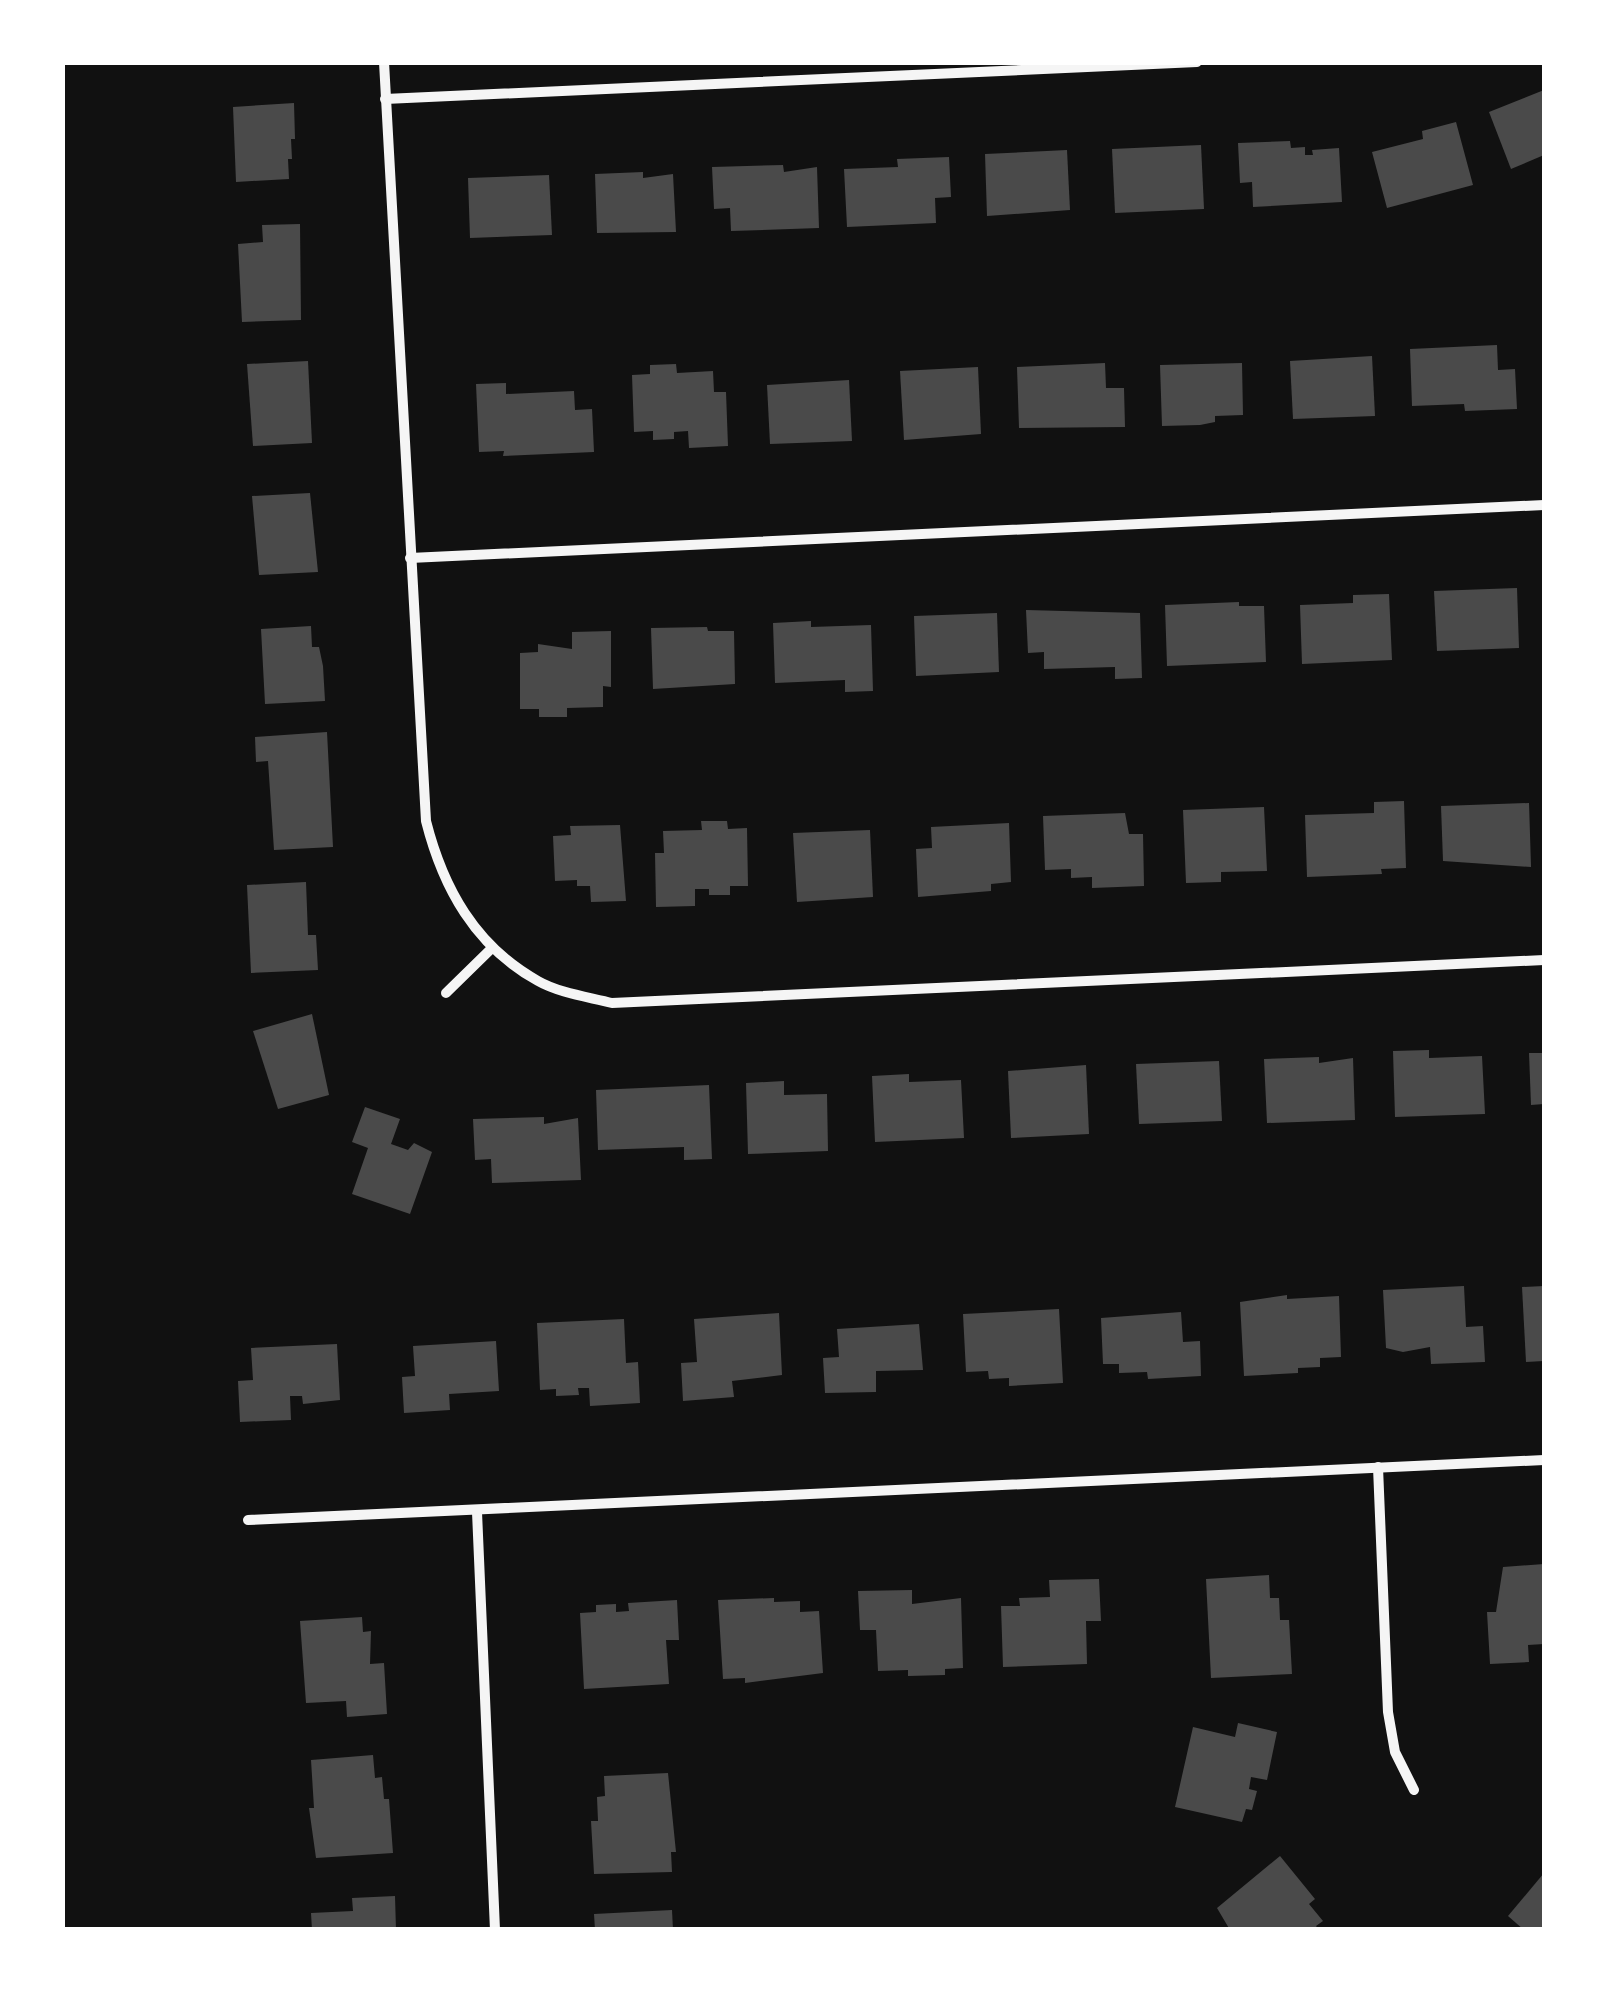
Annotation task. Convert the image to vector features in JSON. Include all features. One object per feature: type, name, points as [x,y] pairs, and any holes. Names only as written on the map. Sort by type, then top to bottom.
[{"type":"street","points":[[384,62],[426,821],[438,870],[461,910],[492,948],[540,983],[612,1003],[1544,960]]},
{"type":"street","points":[[386,98],[1197,62]]},
{"type":"street","points":[[410,558],[1544,505]]},
{"type":"street","points":[[446,993],[492,948]]},
{"type":"street","points":[[248,1520],[1544,1460]]},
{"type":"street","points":[[1378,1468],[1388,1712],[1395,1752],[1414,1790]]},
{"type":"street","points":[[477,1512],[495,1930]]},
{"type":"building","points":[[1544,90],[1544,155],[1511,169],[1489,112]]},
{"type":"building","points":[[294,103],[295,139],[291,139],[292,159],[288,159],[289,179],[236,182],[233,107]]},
{"type":"building","points":[[1456,122],[1473,185],[1387,208],[1372,152],[1423,139],[1422,131]]},
{"type":"building","points":[[1290,141],[1291,148],[1305,147],[1305,155],[1313,155],[1312,150],[1339,148],[1342,202],[1253,207],[1252,182],[1240,183],[1238,143]]},
{"type":"building","points":[[1201,145],[1204,209],[1115,213],[1112,149]]},
{"type":"building","points":[[1067,150],[1070,210],[987,216],[985,154]]},
{"type":"building","points":[[949,157],[951,197],[935,198],[936,223],[847,227],[844,169],[898,167],[897,159]]},
{"type":"building","points":[[783,165],[784,172],[817,167],[819,228],[731,231],[730,208],[714,209],[712,167]]},
{"type":"building","points":[[643,172],[643,178],[673,174],[676,232],[597,233],[595,174]]},
{"type":"building","points":[[549,175],[552,235],[470,238],[468,178]]},
{"type":"building","points":[[300,224],[301,320],[242,322],[238,244],[263,242],[262,225]]},
{"type":"building","points":[[1497,345],[1498,370],[1515,369],[1517,409],[1465,411],[1464,404],[1412,406],[1410,349]]},
{"type":"building","points":[[1372,356],[1375,416],[1293,419],[1290,361]]},
{"type":"building","points":[[308,361],[312,443],[253,446],[247,364]]},
{"type":"building","points":[[1105,363],[1106,388],[1124,388],[1125,427],[1019,428],[1017,367]]},
{"type":"building","points":[[1242,363],[1243,415],[1215,416],[1215,422],[1200,425],[1162,426],[1160,365]]},
{"type":"building","points":[[676,364],[677,373],[713,371],[714,392],[726,392],[728,446],[689,448],[688,431],[674,432],[674,439],[653,440],[653,431],[634,432],[632,375],[650,374],[650,365]]},
{"type":"building","points":[[978,367],[981,434],[904,440],[900,371]]},
{"type":"building","points":[[849,380],[852,441],[770,444],[767,385]]},
{"type":"building","points":[[506,383],[506,394],[574,391],[575,410],[592,409],[594,452],[503,456],[504,451],[479,452],[476,384]]},
{"type":"building","points":[[310,493],[318,572],[259,575],[252,496]]},
{"type":"building","points":[[1517,588],[1519,648],[1437,651],[1434,591]]},
{"type":"building","points":[[1389,594],[1392,660],[1302,664],[1300,605],[1353,603],[1353,595]]},
{"type":"building","points":[[1239,602],[1239,606],[1264,606],[1266,662],[1167,666],[1165,605]]},
{"type":"building","points":[[1026,610],[1140,613],[1142,678],[1115,679],[1115,667],[1044,669],[1044,652],[1028,653]]},
{"type":"building","points":[[997,613],[999,672],[916,676],[914,616]]},
{"type":"building","points":[[811,621],[811,627],[871,625],[873,691],[845,692],[845,680],[775,683],[773,623]]},
{"type":"building","points":[[311,626],[312,647],[319,647],[323,666],[325,701],[265,704],[261,629]]},
{"type":"building","points":[[707,627],[708,631],[734,631],[735,684],[653,689],[651,628]]},
{"type":"building","points":[[611,631],[611,687],[603,686],[603,707],[567,708],[567,717],[539,717],[539,709],[520,709],[520,653],[538,652],[538,644],[572,649],[572,632]]},
{"type":"building","points":[[327,732],[333,847],[274,850],[268,761],[256,762],[255,737]]},
{"type":"building","points":[[1404,801],[1406,868],[1381,869],[1382,874],[1307,877],[1305,815],[1374,813],[1374,802]]},
{"type":"building","points":[[1529,803],[1531,867],[1443,861],[1441,806]]},
{"type":"building","points":[[1264,807],[1267,871],[1221,872],[1221,882],[1186,883],[1183,810]]},
{"type":"building","points":[[1125,813],[1129,834],[1143,834],[1144,886],[1092,888],[1092,877],[1071,878],[1071,869],[1045,870],[1043,816]]},
{"type":"building","points":[[701,821],[727,821],[728,829],[747,828],[748,886],[730,886],[730,895],[709,895],[709,889],[695,889],[695,906],[656,907],[655,853],[664,853],[663,831],[702,830]]},
{"type":"building","points":[[1009,823],[1011,882],[991,884],[991,891],[918,897],[916,849],[932,848],[931,827]]},
{"type":"building","points":[[620,825],[626,901],[591,902],[590,886],[577,886],[577,880],[555,881],[553,836],[571,835],[570,826]]},
{"type":"building","points":[[870,830],[873,897],[797,902],[793,833]]},
{"type":"building","points":[[306,882],[308,935],[316,935],[318,970],[251,973],[247,885]]},
{"type":"building","points":[[312,1014],[329,1095],[278,1109],[253,1031]]},
{"type":"building","points":[[1429,1050],[1429,1058],[1482,1056],[1485,1114],[1395,1117],[1393,1051]]},
{"type":"building","points":[[1529,1053],[1544,1053],[1544,1104],[1531,1105]]},
{"type":"building","points":[[1319,1057],[1319,1063],[1353,1058],[1355,1120],[1267,1123],[1264,1059]]},
{"type":"building","points":[[1219,1061],[1222,1121],[1139,1124],[1136,1064]]},
{"type":"building","points":[[1086,1065],[1089,1134],[1011,1138],[1008,1071]]},
{"type":"building","points":[[909,1074],[909,1082],[961,1080],[964,1138],[875,1142],[872,1076]]},
{"type":"building","points":[[784,1081],[784,1095],[827,1094],[828,1151],[748,1154],[746,1083]]},
{"type":"building","points":[[709,1085],[712,1159],[684,1160],[684,1147],[598,1150],[596,1090]]},
{"type":"building","points":[[365,1107],[400,1119],[391,1144],[408,1150],[414,1143],[432,1152],[410,1214],[352,1194],[368,1148],[352,1142]]},
{"type":"building","points":[[544,1117],[544,1124],[578,1118],[581,1180],[492,1183],[491,1159],[475,1160],[473,1119]]},
{"type":"building","points":[[1464,1286],[1466,1327],[1483,1326],[1485,1362],[1431,1364],[1430,1347],[1403,1352],[1386,1348],[1383,1290]]},
{"type":"building","points":[[1544,1286],[1544,1361],[1526,1362],[1522,1287]]},
{"type":"building","points":[[1287,1295],[1287,1299],[1339,1296],[1341,1357],[1320,1358],[1320,1367],[1298,1368],[1298,1373],[1244,1376],[1240,1302]]},
{"type":"building","points":[[1059,1309],[1063,1383],[1009,1386],[1009,1378],[989,1379],[988,1371],[966,1372],[963,1314]]},
{"type":"building","points":[[1181,1312],[1183,1342],[1200,1341],[1201,1376],[1148,1379],[1147,1372],[1119,1373],[1119,1364],[1103,1364],[1101,1318]]},
{"type":"building","points":[[779,1313],[782,1375],[732,1381],[734,1397],[683,1401],[681,1363],[697,1362],[694,1319]]},
{"type":"building","points":[[624,1319],[626,1363],[638,1362],[640,1403],[590,1406],[589,1388],[578,1388],[579,1395],[556,1396],[556,1389],[540,1390],[537,1323]]},
{"type":"building","points":[[919,1324],[923,1370],[876,1371],[876,1392],[825,1393],[823,1358],[839,1357],[837,1329]]},
{"type":"building","points":[[496,1341],[499,1391],[449,1394],[450,1410],[404,1413],[402,1377],[415,1376],[413,1346]]},
{"type":"building","points":[[337,1344],[340,1400],[303,1404],[302,1396],[290,1396],[291,1420],[240,1422],[238,1381],[253,1380],[251,1348]]},
{"type":"building","points":[[1544,1564],[1544,1644],[1528,1645],[1529,1662],[1490,1664],[1487,1612],[1496,1612],[1503,1567]]},
{"type":"building","points":[[1269,1575],[1270,1598],[1279,1598],[1280,1620],[1289,1620],[1292,1674],[1211,1678],[1206,1579]]},
{"type":"building","points":[[1099,1579],[1101,1621],[1086,1621],[1087,1664],[1003,1667],[1001,1606],[1020,1606],[1019,1598],[1050,1597],[1049,1580]]},
{"type":"building","points":[[912,1590],[912,1604],[961,1598],[963,1668],[945,1669],[945,1675],[908,1676],[908,1670],[878,1671],[876,1630],[860,1630],[858,1591]]},
{"type":"building","points":[[774,1598],[774,1602],[800,1601],[800,1612],[819,1611],[823,1673],[745,1683],[745,1678],[723,1679],[718,1600]]},
{"type":"building","points":[[677,1600],[679,1640],[666,1640],[669,1684],[584,1689],[580,1613],[596,1612],[596,1605],[616,1604],[616,1612],[629,1611],[628,1603]]},
{"type":"building","points":[[362,1617],[363,1632],[371,1631],[370,1664],[384,1663],[387,1714],[347,1717],[346,1701],[306,1703],[300,1621]]},
{"type":"building","points":[[1238,1723],[1277,1732],[1267,1780],[1251,1777],[1249,1789],[1257,1791],[1252,1810],[1246,1809],[1242,1822],[1175,1807],[1193,1727],[1235,1737]]},
{"type":"building","points":[[373,1755],[375,1778],[382,1777],[384,1799],[389,1799],[393,1853],[316,1858],[309,1808],[314,1808],[311,1760]]},
{"type":"building","points":[[668,1773],[676,1852],[671,1852],[672,1872],[594,1874],[591,1821],[598,1821],[597,1797],[605,1796],[604,1776]]},
{"type":"building","points":[[1280,1856],[1315,1899],[1309,1904],[1323,1921],[1316,1926],[1319,1930],[1230,1930],[1217,1908]]},
{"type":"building","points":[[1544,1873],[1544,1930],[1524,1930],[1508,1916]]},
{"type":"building","points":[[395,1896],[396,1930],[312,1930],[311,1913],[353,1911],[352,1898]]},
{"type":"building","points":[[672,1910],[673,1930],[595,1930],[594,1914]]}]
